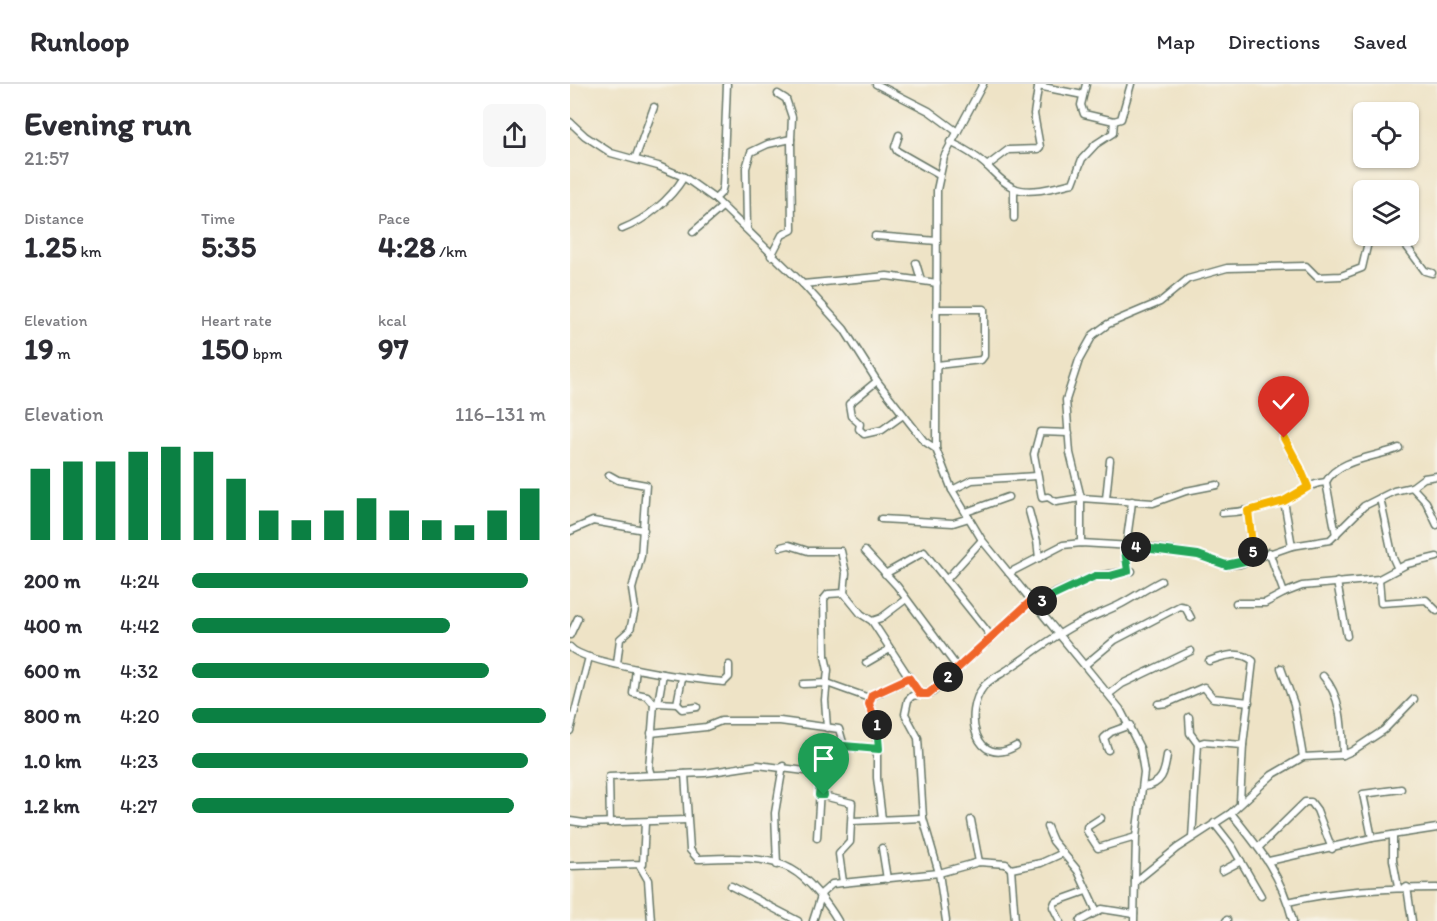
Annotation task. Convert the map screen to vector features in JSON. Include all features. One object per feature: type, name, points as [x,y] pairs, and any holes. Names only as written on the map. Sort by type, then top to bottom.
[{"type":"street","points":[[715,199],[721,193],[723,186],[727,84]]},
{"type":"street","points":[[876,84],[929,111],[956,131]]},
{"type":"street","points":[[983,84],[950,142],[939,175],[936,450],[952,490],[982,540],[1109,694],[1130,726],[1140,748],[1143,787],[1136,837],[1134,917],[1111,910],[1097,912],[1080,921]]},
{"type":"street","points":[[1086,84],[1081,105],[1084,114],[1114,121],[1121,119],[1131,84]]},
{"type":"street","points":[[987,166],[1008,150],[1038,149],[1040,147],[1034,114],[1039,86],[1083,95]]},
{"type":"street","points":[[771,256],[782,235],[792,230],[792,117],[786,99],[778,94]]},
{"type":"street","points":[[635,159],[654,107]]},
{"type":"street","points":[[950,142],[975,155],[995,177],[1014,188],[1047,188],[1073,183],[1082,159],[1096,144],[1113,134],[1114,121]]},
{"type":"street","points":[[570,122],[585,136],[611,153],[684,177],[715,199],[747,229],[771,256],[803,284],[844,329],[877,381],[924,441],[936,450]]},
{"type":"street","points":[[899,135],[897,151],[939,175]]},
{"type":"street","points":[[747,229],[746,168],[751,152],[768,144],[791,139]]},
{"type":"street","points":[[622,229],[639,222],[675,191],[684,177]]},
{"type":"street","points":[[1014,188],[1014,218]]},
{"type":"street","points":[[693,232],[722,207]]},
{"type":"street","points":[[875,236],[894,235],[937,241]]},
{"type":"street","points":[[1081,543],[1081,498],[1070,453],[1066,400],[1072,378],[1092,335],[1108,324],[1161,302],[1188,279],[1227,268],[1302,265],[1310,267],[1317,277],[1348,274],[1362,268],[1367,246]]},
{"type":"street","points":[[1406,246],[1425,271],[1432,273]]},
{"type":"street","points":[[916,263],[921,280]]},
{"type":"street","points":[[803,284],[887,276],[937,282]]},
{"type":"street","points":[[937,309],[984,309],[984,356],[981,360],[937,365]]},
{"type":"street","points":[[877,381],[849,404],[851,416],[860,424],[859,429],[864,434],[875,433],[903,415]]},
{"type":"street","points":[[1069,434],[1040,432],[1034,454],[1036,476],[1042,498],[1048,497],[1056,502],[1081,498],[1153,502],[1217,484]]},
{"type":"street","points":[[1284,438],[1308,487]]},
{"type":"street","points":[[1222,513],[1248,511],[1284,501],[1308,487],[1326,482],[1341,467],[1399,448]]},
{"type":"street","points":[[1106,499],[1110,460]]},
{"type":"street","points":[[609,475],[618,480],[646,485],[641,556],[632,589],[635,609],[630,630],[620,639],[617,664]]},
{"type":"street","points":[[952,490],[972,480],[1036,476]]},
{"type":"street","points":[[1010,573],[1064,545],[1081,543],[1173,551],[1226,565],[1254,559],[1292,546],[1330,540],[1364,507],[1380,498],[1412,487],[1425,478],[1437,477]]},
{"type":"street","points":[[1326,482],[1336,535]]},
{"type":"street","points":[[1412,487],[1426,502],[1437,525]]},
{"type":"street","points":[[881,519],[953,523],[1008,497]]},
{"type":"street","points":[[1380,498],[1393,558],[1398,569]]},
{"type":"street","points":[[946,921],[939,873],[923,818],[918,738],[905,714],[908,700],[920,694],[933,692],[991,636],[1034,602],[1095,576],[1110,576],[1130,571],[1124,555],[1132,501]]},
{"type":"street","points":[[1284,501],[1292,546]]},
{"type":"street","points":[[1029,511],[1039,558]]},
{"type":"street","points":[[1248,511],[1254,559]]},
{"type":"street","points":[[570,531],[593,520],[644,530]]},
{"type":"street","points":[[946,580],[982,540]]},
{"type":"street","points":[[781,547],[789,545],[808,551],[841,551],[846,573],[844,594],[861,614],[872,621],[920,694]]},
{"type":"street","points":[[865,551],[906,599],[957,667]]},
{"type":"street","points":[[885,574],[923,551],[991,636]]},
{"type":"street","points":[[1269,552],[1284,593]]},
{"type":"street","points":[[1236,603],[1265,603],[1302,586],[1379,579],[1398,569],[1437,557]]},
{"type":"street","points":[[1379,579],[1381,603],[1426,600],[1437,610]]},
{"type":"street","points":[[1016,746],[1009,751],[999,752],[986,748],[977,739],[973,720],[979,693],[985,684],[1079,622],[1121,604],[1161,581]]},
{"type":"street","points":[[1337,582],[1347,636]]},
{"type":"street","points":[[827,728],[825,717],[828,670],[825,656],[824,599],[828,594],[844,594]]},
{"type":"street","points":[[872,621],[881,618],[906,599]]},
{"type":"street","points":[[1085,665],[1115,640],[1180,606],[1185,607],[1191,618]]},
{"type":"street","points":[[570,635],[578,618]]},
{"type":"street","points":[[570,647],[589,657],[682,678],[724,682],[729,677],[729,665]]},
{"type":"street","points":[[866,663],[890,649]]},
{"type":"street","points":[[1109,694],[1122,684],[1191,651]]},
{"type":"street","points":[[1209,661],[1227,655],[1250,658],[1254,666],[1243,745],[1240,802]]},
{"type":"street","points":[[570,730],[589,657]]},
{"type":"street","points":[[1281,668],[1294,704],[1303,757]]},
{"type":"street","points":[[636,669],[633,693],[647,696],[656,704],[677,704],[682,709],[697,707]]},
{"type":"street","points":[[651,775],[649,768],[651,733],[663,674]]},
{"type":"street","points":[[1323,676],[1331,685],[1339,709],[1343,755]]},
{"type":"street","points":[[677,704],[682,678]]},
{"type":"street","points":[[803,684],[827,683],[869,698],[909,678]]},
{"type":"street","points":[[1158,704],[1167,703],[1204,687],[1213,698],[1249,702]]},
{"type":"street","points":[[869,698],[871,709],[877,719],[879,749],[877,778],[882,819]]},
{"type":"street","points":[[1135,882],[1192,838],[1231,813],[1240,802],[1272,775],[1303,757],[1343,755],[1384,730],[1414,699]]},
{"type":"street","points":[[1189,717],[1190,733],[1198,744],[1192,838]]},
{"type":"street","points":[[609,823],[609,777],[685,774],[740,765],[783,766],[821,774],[842,765],[844,746],[839,729],[780,721],[721,721],[706,727],[651,733]]},
{"type":"street","points":[[1108,750],[1104,738],[1111,732],[1130,726]]},
{"type":"street","points":[[1198,744],[1204,742],[1243,745]]},
{"type":"street","points":[[844,746],[879,749]]},
{"type":"street","points":[[1143,787],[1155,784],[1162,778],[1167,755]]},
{"type":"street","points":[[777,865],[776,813],[783,766]]},
{"type":"street","points":[[685,774],[690,850],[698,859],[739,857],[791,868],[821,898],[827,901],[838,921]]},
{"type":"street","points":[[817,838],[821,774]]},
{"type":"street","points":[[1372,838],[1362,794],[1401,789]]},
{"type":"street","points":[[819,795],[852,803],[850,843],[839,854],[843,882]]},
{"type":"street","points":[[1258,847],[1305,802],[1311,802],[1317,810],[1332,849]]},
{"type":"street","points":[[1231,813],[1269,861],[1288,902],[1293,921]]},
{"type":"street","points":[[852,821],[923,818]]},
{"type":"street","points":[[1101,818],[1087,827],[1087,831],[1098,848],[1136,837]]},
{"type":"street","points":[[570,821],[609,823],[687,820]]},
{"type":"street","points":[[970,820],[979,862]]},
{"type":"street","points":[[640,866],[645,860],[645,822]]},
{"type":"street","points":[[1214,823],[1241,861],[1261,896]]},
{"type":"street","points":[[1047,827],[1053,841],[1078,871],[1097,912]]},
{"type":"street","points":[[1269,861],[1332,849],[1372,838],[1437,828]]},
{"type":"street","points":[[1393,835],[1393,860],[1398,887]]},
{"type":"street","points":[[882,848],[887,879]]},
{"type":"street","points":[[1011,869],[1041,863],[1063,853]]},
{"type":"street","points":[[1222,871],[1241,861]]},
{"type":"street","points":[[813,921],[822,893],[832,884],[939,873],[979,862],[1006,864],[1011,869],[1015,921]]},
{"type":"street","points":[[570,866],[640,866]]},
{"type":"street","points":[[640,866],[648,880],[651,921]]},
{"type":"street","points":[[730,886],[798,921]]},
{"type":"street","points":[[1288,902],[1321,894],[1398,887],[1437,888]]},
{"type":"street","points":[[1407,887],[1412,921]]},
{"type":"street","points":[[1060,921],[1053,907],[1055,902],[1086,891]]},
{"type":"route","points":[[824,795],[819,795],[821,774],[825,770],[839,768],[842,765],[844,746],[879,749],[877,719],[869,704],[869,698],[872,695],[909,678],[920,694],[933,692],[957,667],[1032,600],[1037,605],[1049,596],[1095,576],[1110,576],[1128,571],[1124,555],[1127,547],[1149,547],[1198,555],[1226,565],[1240,564],[1254,559],[1248,511],[1284,501],[1288,496],[1308,487],[1284,438]]}]
